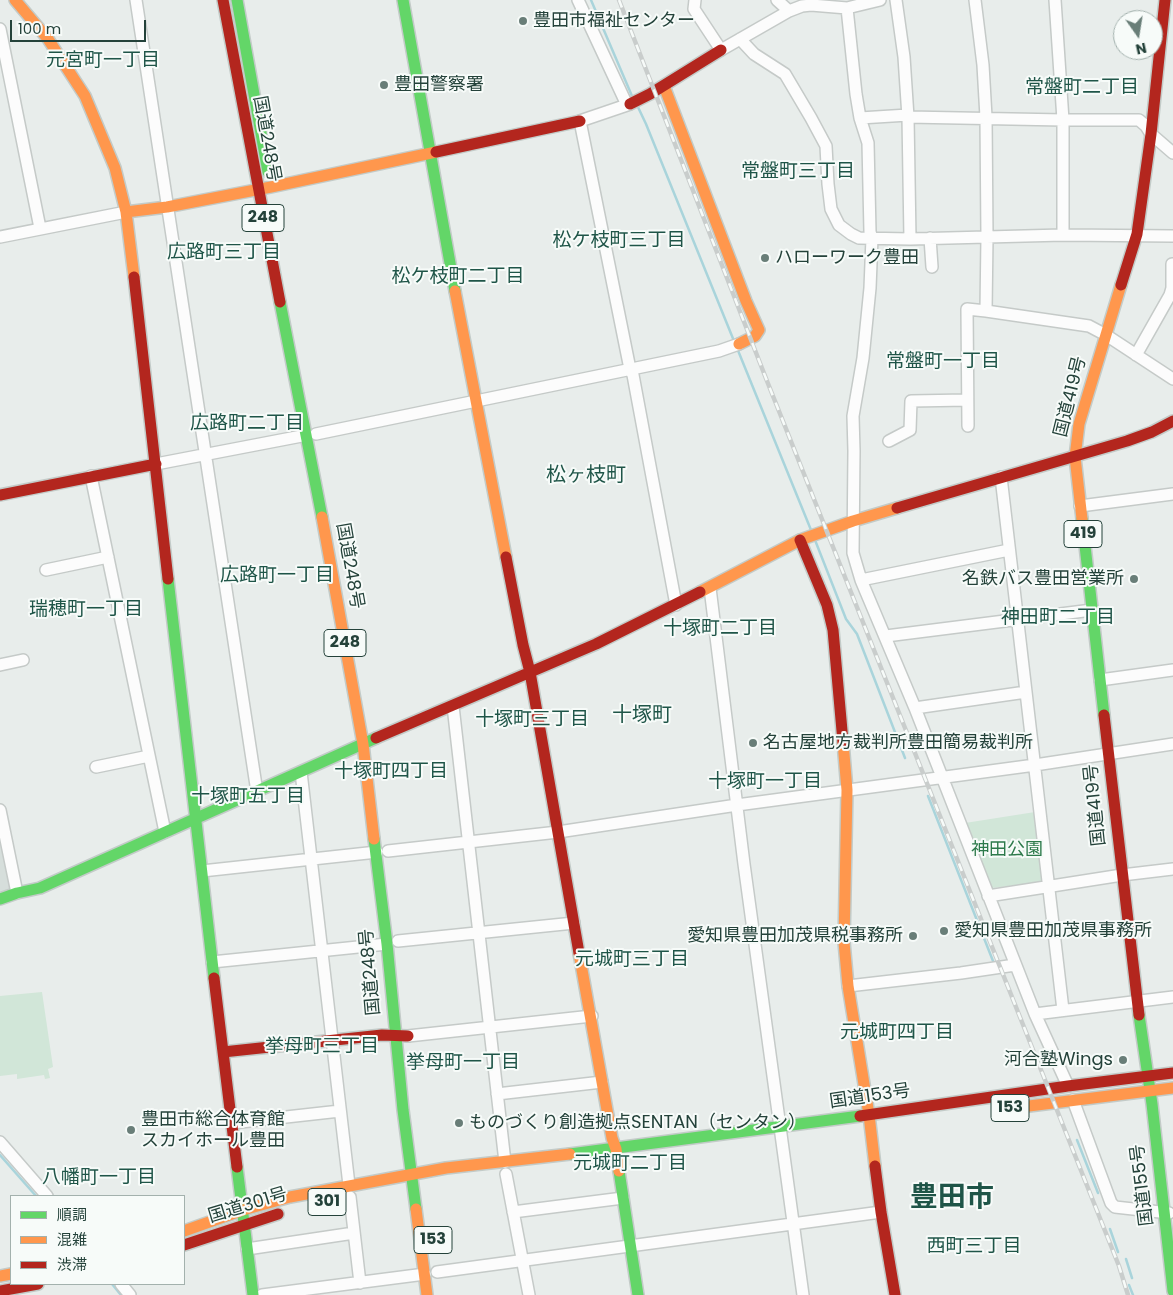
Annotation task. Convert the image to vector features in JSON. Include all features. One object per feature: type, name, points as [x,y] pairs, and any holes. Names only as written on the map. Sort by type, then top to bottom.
[{"type":"main road","points":[[15,0],[48,39],[85,96],[115,168],[126,212],[212,962],[253,1295]]},
{"type":"main road","name":"国道248号","points":[[223,0],[258,190],[312,435],[365,690]]},
{"type":"main road","name":"国道248号","points":[[237,0],[272,192]]},
{"type":"main road","points":[[403,0],[429,154],[475,400],[522,645],[530,672],[616,1154],[638,1295]]},
{"type":"main road","name":"国道419号","points":[[1147,1076],[1122,875],[1075,457],[1080,424],[1137,234],[1150,134],[1167,40],[1165,0]]},
{"type":"main road","points":[[629,104],[664,86],[721,50]]},
{"type":"main road","points":[[664,86],[759,330],[756,336],[735,345]]},
{"type":"main road","points":[[126,212],[167,207],[258,190],[272,192],[429,154],[580,121]]},
{"type":"main road","name":"国道248号","points":[[299,339],[312,435],[363,744],[385,851],[392,942],[395,1036],[410,1174]]},
{"type":"main road","points":[[0,900],[17,892],[40,888],[165,832],[197,820],[374,738],[596,644],[710,588],[800,540],[853,521],[1075,457],[1152,432],[1173,421]]},
{"type":"main road","points":[[0,495],[156,464]]},
{"type":"main road","points":[[800,540],[830,617],[847,790],[844,942],[848,986],[895,1295]]},
{"type":"main road","name":"国道248号","points":[[394,905],[392,942],[401,969]]},
{"type":"main road","points":[[223,1052],[382,1035],[408,1036]]},
{"type":"main road","name":"国道153号","points":[[543,1168],[616,1154],[870,1124],[1068,1086],[1173,1073]]},
{"type":"main road","name":"国道155号","points":[[1147,1076],[1168,1213],[1173,1291]]},
{"type":"main road","name":"153","points":[[1008,1108],[1173,1088]]},
{"type":"main road","name":"国道153号","points":[[410,1174],[423,1167],[714,1147]]},
{"type":"main road","points":[[409,1188],[426,1185],[423,1167]]},
{"type":"main road","name":"国道301号","points":[[185,1231],[243,1210],[290,1197],[410,1174]]},
{"type":"main road","name":"153","points":[[410,1174],[409,1188],[425,1274],[427,1295]]},
{"type":"main road","name":"301","points":[[345,1198],[366,1195]]},
{"type":"main road","name":"国道301号","points":[[185,1245],[264,1217],[293,1211]]},
{"type":"main road","points":[[0,1291],[33,1285]]},
{"type":"street","points":[[136,0],[257,792]]},
{"type":"street","points":[[578,0],[629,104],[580,121],[630,369],[633,375],[676,605]]},
{"type":"street","points":[[695,0],[694,9],[721,50],[789,11],[811,5],[847,8],[880,0]]},
{"type":"street","points":[[777,0],[789,11]]},
{"type":"street","points":[[896,0],[904,57],[908,116],[910,239]]},
{"type":"street","points":[[975,0],[983,65],[986,118],[986,310]]},
{"type":"street","points":[[1055,0],[1063,120],[1063,235]]},
{"type":"street","points":[[847,8],[860,118],[868,143],[870,232],[872,238],[865,338],[853,416],[853,553],[861,580],[915,708],[1034,1014],[1068,1086]]},
{"type":"street","points":[[0,29],[40,228]]},
{"type":"street","points":[[740,39],[754,54],[785,74],[826,146],[831,209],[839,225],[850,234],[859,238],[910,239],[1137,234],[1173,236]]},
{"type":"street","points":[[860,118],[908,116],[1140,120],[1150,134],[1173,153]]},
{"type":"street","points":[[0,237],[126,212]]},
{"type":"street","points":[[930,238],[932,267]]},
{"type":"street","points":[[1136,355],[1170,295],[1172,288],[1172,264]]},
{"type":"street","points":[[968,426],[967,309],[986,310],[1086,325],[1106,335],[1173,379]]},
{"type":"street","points":[[156,464],[312,435],[719,351],[735,345]]},
{"type":"street","points":[[888,441],[910,430],[911,401],[967,400]]},
{"type":"street","points":[[90,476],[165,832]]},
{"type":"street","points":[[1001,477],[1063,1010]]},
{"type":"street","points":[[1080,506],[1173,494]]},
{"type":"street","points":[[861,580],[1009,550]]},
{"type":"street","points":[[46,570],[108,557]]},
{"type":"street","points":[[710,588],[736,805],[802,1295]]},
{"type":"street","points":[[886,636],[1092,610]]},
{"type":"street","points":[[0,665],[22,660]]},
{"type":"street","points":[[1100,680],[1173,670]]},
{"type":"street","points":[[915,708],[1026,692]]},
{"type":"street","points":[[453,706],[505,1162]]},
{"type":"street","points":[[202,871],[558,832],[736,805],[1035,765],[1173,744]]},
{"type":"street","points":[[96,767],[149,756]]},
{"type":"street","points":[[301,772],[349,1185]]},
{"type":"street","points":[[0,810],[17,892]]},
{"type":"street","points":[[988,896],[1173,869]]},
{"type":"street","points":[[212,962],[574,923]]},
{"type":"street","points":[[848,986],[1015,965]]},
{"type":"street","points":[[1034,1014],[1173,996]]},
{"type":"street","points":[[408,1036],[592,1016]]},
{"type":"street","points":[[497,1094],[602,1082]]},
{"type":"street","points":[[1072,1100],[1111,1203],[1115,1207],[1168,1213]]},
{"type":"street","points":[[232,1123],[340,1111]]},
{"type":"street","points":[[0,1142],[46,1195]]},
{"type":"street","points":[[506,1174],[529,1295]]},
{"type":"street","points":[[345,1198],[354,1232],[360,1283]]},
{"type":"street","points":[[513,1212],[623,1198]]},
{"type":"street","points":[[437,1272],[881,1212]]},
{"type":"street","points":[[247,1249],[354,1232]]},
{"type":"street","points":[[262,1295],[425,1274]]},
{"type":"street","points":[[122,1285],[130,1295]]},
{"type":"shaded area","points":[[0,822],[14,888],[0,894]]},
{"type":"green space","name":"神田公園","points":[[1035,812],[1044,879],[1042,882],[989,887],[965,823]]},
{"type":"green space","points":[[42,992],[53,1067],[48,1069],[50,1078],[45,1079],[44,1075],[17,1079],[17,1074],[0,1076],[0,996]]},
{"type":"waterway","points":[[591,0],[632,96]]},
{"type":"waterway","points":[[637,105],[734,341]]},
{"type":"waterway","points":[[737,348],[811,530]]},
{"type":"waterway","points":[[815,540],[846,619],[857,634],[905,758]]},
{"type":"waterway","points":[[928,796],[993,961]]},
{"type":"waterway","points":[[1077,1140],[1098,1193]]},
{"type":"waterway","points":[[0,1155],[35,1195]]},
{"type":"waterway","points":[[1110,1229],[1118,1252]]},
{"type":"waterway","points":[[1126,1259],[1132,1278]]},
{"type":"waterway","points":[[113,1285],[121,1295]]},
{"type":"waterway","points":[[1129,1285],[1133,1295]]},
{"type":"railway","points":[[619,0],[767,381],[1119,1266],[1128,1295]]},
{"type":"traffic: fast","points":[[237,0],[268,172]]},
{"type":"traffic: fast","points":[[403,0],[455,291]]},
{"type":"traffic: fast","points":[[280,302],[322,517]]},
{"type":"traffic: fast","points":[[1082,519],[1104,715]]},
{"type":"traffic: fast","points":[[168,579],[214,978]]},
{"type":"traffic: fast","points":[[0,899],[40,888],[376,738]]},
{"type":"traffic: fast","points":[[374,839],[387,944],[403,1110],[416,1209]]},
{"type":"traffic: fast","points":[[1139,1015],[1152,1104],[1173,1291]]},
{"type":"traffic: fast","points":[[570,1154],[860,1116]]},
{"type":"traffic: fast","points":[[237,1167],[253,1295]]},
{"type":"traffic: fast","points":[[619,1171],[638,1295]]},
{"type":"traffic: slow","points":[[15,0],[48,39],[85,96],[115,168],[126,212],[134,277]]},
{"type":"traffic: slow","points":[[664,86],[746,301],[759,330],[755,336],[739,344]]},
{"type":"traffic: slow","points":[[126,212],[167,207],[271,187],[436,152]]},
{"type":"traffic: slow","points":[[1082,519],[1075,457],[1079,424],[1121,285]]},
{"type":"traffic: slow","points":[[455,291],[506,557]]},
{"type":"traffic: slow","points":[[700,592],[800,540],[897,508]]},
{"type":"traffic: slow","points":[[322,517],[363,744],[374,839]]},
{"type":"traffic: slow","points":[[843,742],[847,790],[844,942],[848,986],[869,1115],[875,1166]]},
{"type":"traffic: slow","points":[[579,953],[619,1171]]},
{"type":"traffic: slow","points":[[1021,1107],[1173,1088]]},
{"type":"traffic: slow","points":[[185,1231],[243,1210],[290,1197],[446,1168],[570,1154]]},
{"type":"traffic: slow","points":[[416,1209],[427,1295]]},
{"type":"traffic: slow","points":[[0,1276],[10,1274]]},
{"type":"traffic: jam","points":[[223,0],[280,302]]},
{"type":"traffic: jam","points":[[1121,285],[1137,234],[1151,134],[1165,0]]},
{"type":"traffic: jam","points":[[630,104],[650,94],[721,50]]},
{"type":"traffic: jam","points":[[436,152],[580,121]]},
{"type":"traffic: jam","points":[[134,277],[168,579]]},
{"type":"traffic: jam","points":[[897,508],[1127,441],[1152,432],[1173,421]]},
{"type":"traffic: jam","points":[[0,495],[156,464]]},
{"type":"traffic: jam","points":[[800,540],[827,605],[833,630],[843,742]]},
{"type":"traffic: jam","points":[[506,557],[530,672],[579,953]]},
{"type":"traffic: jam","points":[[376,738],[596,644],[700,592]]},
{"type":"traffic: jam","points":[[1104,715],[1139,1015]]},
{"type":"traffic: jam","points":[[214,978],[237,1167]]},
{"type":"traffic: jam","points":[[223,1052],[382,1035],[408,1036]]},
{"type":"traffic: jam","points":[[860,1116],[1173,1073]]},
{"type":"traffic: jam","points":[[875,1166],[895,1295]]},
{"type":"traffic: jam","points":[[185,1245],[278,1214]]},
{"type":"traffic: jam","points":[[0,1291],[33,1285]]},
{"type":"place","name":"豊田市福祉センター","points":[[523,21]]},
{"type":"place","name":"豊田警察署","points":[[384,85]]},
{"type":"place","name":"ハローワーク豊田","points":[[765,258]]},
{"type":"place","name":"名鉄バス豊田営業所","points":[[1134,579]]},
{"type":"place","name":"名古屋地方裁判所豊田簡易裁判所","points":[[753,743]]},
{"type":"place","name":"愛知県豊田加茂県事務所","points":[[944,931]]},
{"type":"place","name":"愛知県豊田加茂県税事務所","points":[[913,936]]},
{"type":"place","name":"河合塾Wings","points":[[1123,1060]]},
{"type":"place","name":"ものづくり創造拠点SENTAN（センタン）","points":[[459,1123]]},
{"type":"place","name":"豊田市総合体育館 スカイホール豊田","points":[[131,1130]]},
{"type":"district","name":"元宮町一丁目","points":[[103,61]]},
{"type":"district","name":"常盤町二丁目","points":[[1082,88]]},
{"type":"district","name":"常盤町三丁目","points":[[798,172]]},
{"type":"district","name":"松ケ枝町三丁目","points":[[619,241]]},
{"type":"district","name":"広路町三丁目","points":[[224,253]]},
{"type":"district","name":"松ケ枝町二丁目","points":[[458,277]]},
{"type":"district","name":"常盤町一丁目","points":[[943,362]]},
{"type":"district","name":"広路町二丁目","points":[[247,424]]},
{"type":"district","name":"松ヶ枝町","points":[[586,476]]},
{"type":"district","name":"広路町一丁目","points":[[277,576]]},
{"type":"district","name":"瑞穂町一丁目","points":[[86,610]]},
{"type":"district","name":"神田町二丁目","points":[[1058,618]]},
{"type":"district","name":"十塚町二丁目","points":[[720,629]]},
{"type":"district","name":"十塚町","points":[[642,716]]},
{"type":"district","name":"十塚町三丁目","points":[[532,720]]},
{"type":"district","name":"十塚町四丁目","points":[[391,772]]},
{"type":"district","name":"十塚町一丁目","points":[[765,782]]},
{"type":"district","name":"十塚町五丁目","points":[[248,797]]},
{"type":"district","name":"元城町三丁目","points":[[632,960]]},
{"type":"district","name":"元城町四丁目","points":[[897,1033]]},
{"type":"district","name":"挙母町三丁目","points":[[322,1047]]},
{"type":"district","name":"挙母町一丁目","points":[[463,1063]]},
{"type":"district","name":"元城町二丁目","points":[[630,1164]]},
{"type":"district","name":"八幡町一丁目","points":[[99,1178]]},
{"type":"district","name":"豊田市","points":[[952,1199]]},
{"type":"district","name":"西町三丁目","points":[[974,1247]]}]
